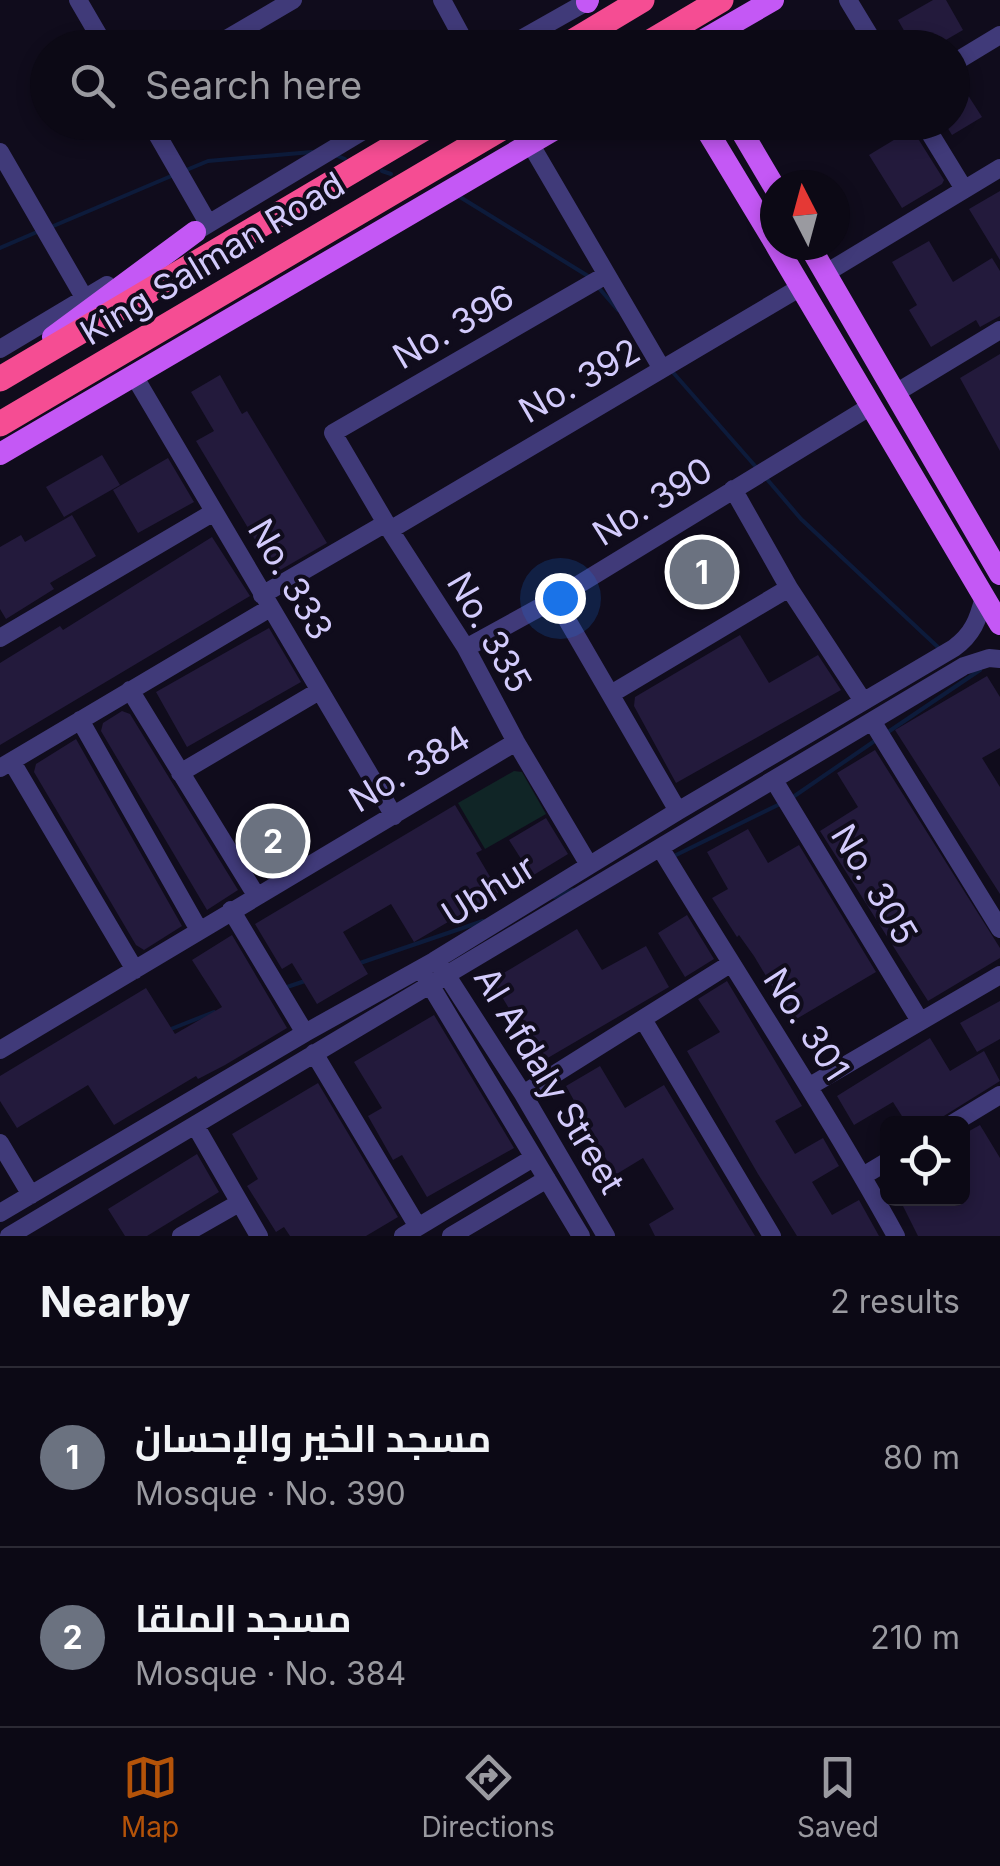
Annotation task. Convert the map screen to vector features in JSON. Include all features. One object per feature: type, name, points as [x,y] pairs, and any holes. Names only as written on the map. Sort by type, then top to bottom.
[{"type":"highway","points":[[592,30],[642,0]]},
{"type":"highway","points":[[683,30],[724,13]]},
{"type":"highway","name":"King Salman Road","points":[[0,378],[404,140]]},
{"type":"highway","name":"King Salman Road","points":[[0,424],[481,140]]},
{"type":"main road","points":[[724,13],[773,0]]},
{"type":"main road","points":[[339,256],[489,140]]},
{"type":"main road","points":[[0,454],[539,140]]},
{"type":"main road","points":[[713,140],[760,218]]},
{"type":"main road","points":[[747,140],[764,170]]},
{"type":"main road","points":[[0,378],[202,228]]},
{"type":"main road","points":[[786,260],[1000,624]]},
{"type":"main road","points":[[818,260],[1000,574]]},
{"type":"street","points":[[78,0],[96,30]]},
{"type":"street","points":[[242,30],[293,0]]},
{"type":"street","points":[[442,0],[458,30]]},
{"type":"street","points":[[848,0],[866,30]]},
{"type":"street","points":[[537,30],[588,1]]},
{"type":"street","points":[[970,54],[1000,36]]},
{"type":"street","points":[[159,140],[202,228]]},
{"type":"street","points":[[0,349],[348,140]]},
{"type":"street","points":[[934,140],[964,189]]},
{"type":"street","points":[[531,145],[662,370]]},
{"type":"street","points":[[3,162],[85,299]]},
{"type":"street","points":[[826,273],[1000,168]]},
{"type":"street","name":"No. 396","points":[[332,433],[606,275]]},
{"type":"street","name":"No. 392","points":[[266,601],[388,526],[802,287]]},
{"type":"street","points":[[894,394],[1000,330]]},
{"type":"street","name":"No. 333","points":[[133,374],[394,816]]},
{"type":"street","name":"No. 390","points":[[466,648],[555,599],[871,406]]},
{"type":"street","name":"No. 335","points":[[332,433],[466,648],[588,865]]},
{"type":"street","points":[[733,489],[789,588],[863,701]]},
{"type":"street","points":[[0,638],[214,512]]},
{"type":"street","points":[[611,694],[789,588]]},
{"type":"street","name":"Ubhur","points":[[0,1213],[305,1032],[428,964],[954,648],[969,637],[984,597]]},
{"type":"street","points":[[555,599],[678,811]]},
{"type":"street","points":[[135,970],[6,765],[266,601]]},
{"type":"street","points":[[954,648],[964,666]]},
{"type":"street","name":"Ubhur","points":[[9,1236],[964,666],[989,658],[1000,659]]},
{"type":"street","points":[[130,690],[256,894]]},
{"type":"street","points":[[180,772],[319,690]]},
{"type":"street","points":[[80,720],[200,930]]},
{"type":"street","points":[[872,721],[1000,930]]},
{"type":"street","name":"No. 384","points":[[0,1050],[516,742]]},
{"type":"street","name":"No. 305","points":[[775,782],[920,1021]]},
{"type":"street","name":"No. 301","points":[[661,848],[730,964],[810,1086],[896,1236]]},
{"type":"street","points":[[231,910],[305,1032]]},
{"type":"street","name":"Al Afdaly Street","points":[[428,964],[448,975],[606,1236]]},
{"type":"street","name":"Al Afdaly Street","points":[[428,964],[431,987],[581,1236]]},
{"type":"street","points":[[523,1094],[730,964]]},
{"type":"street","points":[[810,1086],[1000,975]]},
{"type":"street","points":[[644,1020],[772,1236]]},
{"type":"street","points":[[314,1054],[411,1231],[533,1158]]},
{"type":"street","points":[[965,1116],[1000,1095]]},
{"type":"street","points":[[195,1125],[259,1236]]},
{"type":"street","points":[[0,1143],[30,1195]]},
{"type":"street","points":[[863,1176],[880,1166]]},
{"type":"street","points":[[451,1236],[547,1180]]},
{"type":"street","points":[[180,1236],[239,1203]]},
{"type":"street","points":[[40,1218],[51,1236]]},
{"type":"green space","points":[[514,771],[522,772],[546,814],[485,849],[458,803]]},
{"type":"building","points":[[933,0],[946,0],[963,30],[904,30],[898,20]]},
{"type":"building","points":[[970,98],[982,117],[970,124]]},
{"type":"building","points":[[894,140],[919,140],[944,180],[902,208],[869,155]]},
{"type":"building","points":[[1000,191],[1000,260],[969,209]]},
{"type":"building","points":[[929,241],[953,282],[992,258],[1000,271],[1000,316],[980,327],[976,320],[931,347],[909,310],[917,305],[892,262]]},
{"type":"building","points":[[1000,354],[1000,451],[960,378]]},
{"type":"building","points":[[220,375],[242,414],[247,411],[327,543],[275,573],[196,441],[214,431],[191,392]]},
{"type":"building","points":[[102,455],[120,485],[64,517],[46,487]]},
{"type":"building","points":[[168,458],[194,502],[138,533],[113,490]]},
{"type":"building","points":[[72,515],[96,556],[50,583],[54,589],[6,619],[0,609],[0,547],[21,535],[25,542]]},
{"type":"building","points":[[710,536],[740,583],[695,610],[666,561]]},
{"type":"building","points":[[212,537],[250,596],[0,745],[0,663],[60,626],[63,630]]},
{"type":"building","points":[[269,628],[301,682],[187,747],[156,692]]},
{"type":"building","points":[[740,635],[769,683],[818,655],[841,690],[676,783],[634,706],[635,697]]},
{"type":"building","points":[[987,676],[1000,697],[1000,748],[982,758],[1000,787],[1000,894],[895,730]]},
{"type":"building","points":[[122,711],[130,714],[238,890],[207,910],[101,731],[103,723]]},
{"type":"building","points":[[76,739],[182,926],[144,950],[136,945],[34,772],[36,764]]},
{"type":"building","points":[[875,750],[1000,948],[1000,958],[928,1001],[820,831],[858,807],[837,773]]},
{"type":"building","points":[[267,805],[270,810],[277,805],[280,812],[289,806],[300,823],[293,828],[303,845],[293,852],[294,856],[268,868],[260,856],[256,858],[242,836],[245,834],[241,827]]},
{"type":"building","points":[[455,805],[482,850],[476,853],[499,892],[414,942],[391,904],[343,932],[368,974],[317,1004],[292,963],[282,969],[255,924]]},
{"type":"building","points":[[546,818],[568,854],[532,876],[509,840]]},
{"type":"building","points":[[748,829],[768,863],[799,845],[876,972],[793,1021],[754,956],[712,898],[728,889],[707,852]]},
{"type":"building","points":[[687,915],[714,959],[685,977],[658,933]]},
{"type":"building","points":[[577,929],[602,970],[646,946],[669,987],[546,1059],[517,1009],[511,1012],[492,980]]},
{"type":"building","points":[[232,935],[287,1028],[114,1125],[88,1085],[17,1128],[0,1101],[0,1076],[146,988],[175,1034],[222,1007],[192,960]]},
{"type":"building","points":[[727,981],[802,1106],[775,1121],[795,1154],[823,1138],[839,1166],[812,1182],[832,1215],[859,1200],[879,1236],[797,1236],[758,1174],[687,1051],[720,1032],[698,999]]},
{"type":"building","points":[[1000,1001],[1000,1039],[977,1052],[960,1023]]},
{"type":"building","points":[[434,1015],[514,1148],[427,1197],[402,1155],[393,1160],[368,1116],[382,1108],[354,1062]]},
{"type":"building","points":[[930,1038],[950,1071],[984,1051],[1000,1081],[944,1116],[902,1116],[893,1102],[854,1125],[837,1096]]},
{"type":"building","points":[[600,1066],[625,1108],[664,1085],[755,1236],[655,1236],[649,1224],[674,1209],[643,1158],[615,1175],[566,1086]]},
{"type":"building","points":[[318,1083],[398,1217],[366,1236],[290,1236],[284,1227],[276,1232],[247,1186],[258,1179],[232,1134]]},
{"type":"building","points":[[980,1125],[1000,1158],[1000,1236],[918,1236],[903,1206],[970,1206],[970,1131]]},
{"type":"building","points":[[197,1154],[219,1192],[147,1236],[125,1236],[108,1209]]},
{"type":"waterway","points":[[184,171],[208,161],[312,152]]},
{"type":"waterway","points":[[335,155],[345,159]]},
{"type":"waterway","points":[[382,171],[391,174]]},
{"type":"waterway","points":[[51,227],[176,174]]},
{"type":"waterway","points":[[460,197],[588,276]]},
{"type":"waterway","points":[[0,248],[37,232]]},
{"type":"waterway","points":[[598,287],[618,310]]},
{"type":"waterway","points":[[670,369],[756,467]]},
{"type":"waterway","points":[[766,478],[801,519],[941,650]]},
{"type":"waterway","points":[[888,732],[980,670]]},
{"type":"waterway","points":[[793,797],[876,740]]},
{"type":"waterway","points":[[672,857],[780,804]]},
{"type":"waterway","points":[[554,897],[573,890]]},
{"type":"waterway","points":[[360,963],[483,921]]},
{"type":"waterway","points":[[284,988],[308,980]]},
{"type":"waterway","points":[[171,1029],[214,1012]]},
{"type":"place","name":"مسجد الخير والإحسان","points":[[702,572]]},
{"type":"place","name":"مسجد الملقا","points":[[273,841]]}]
